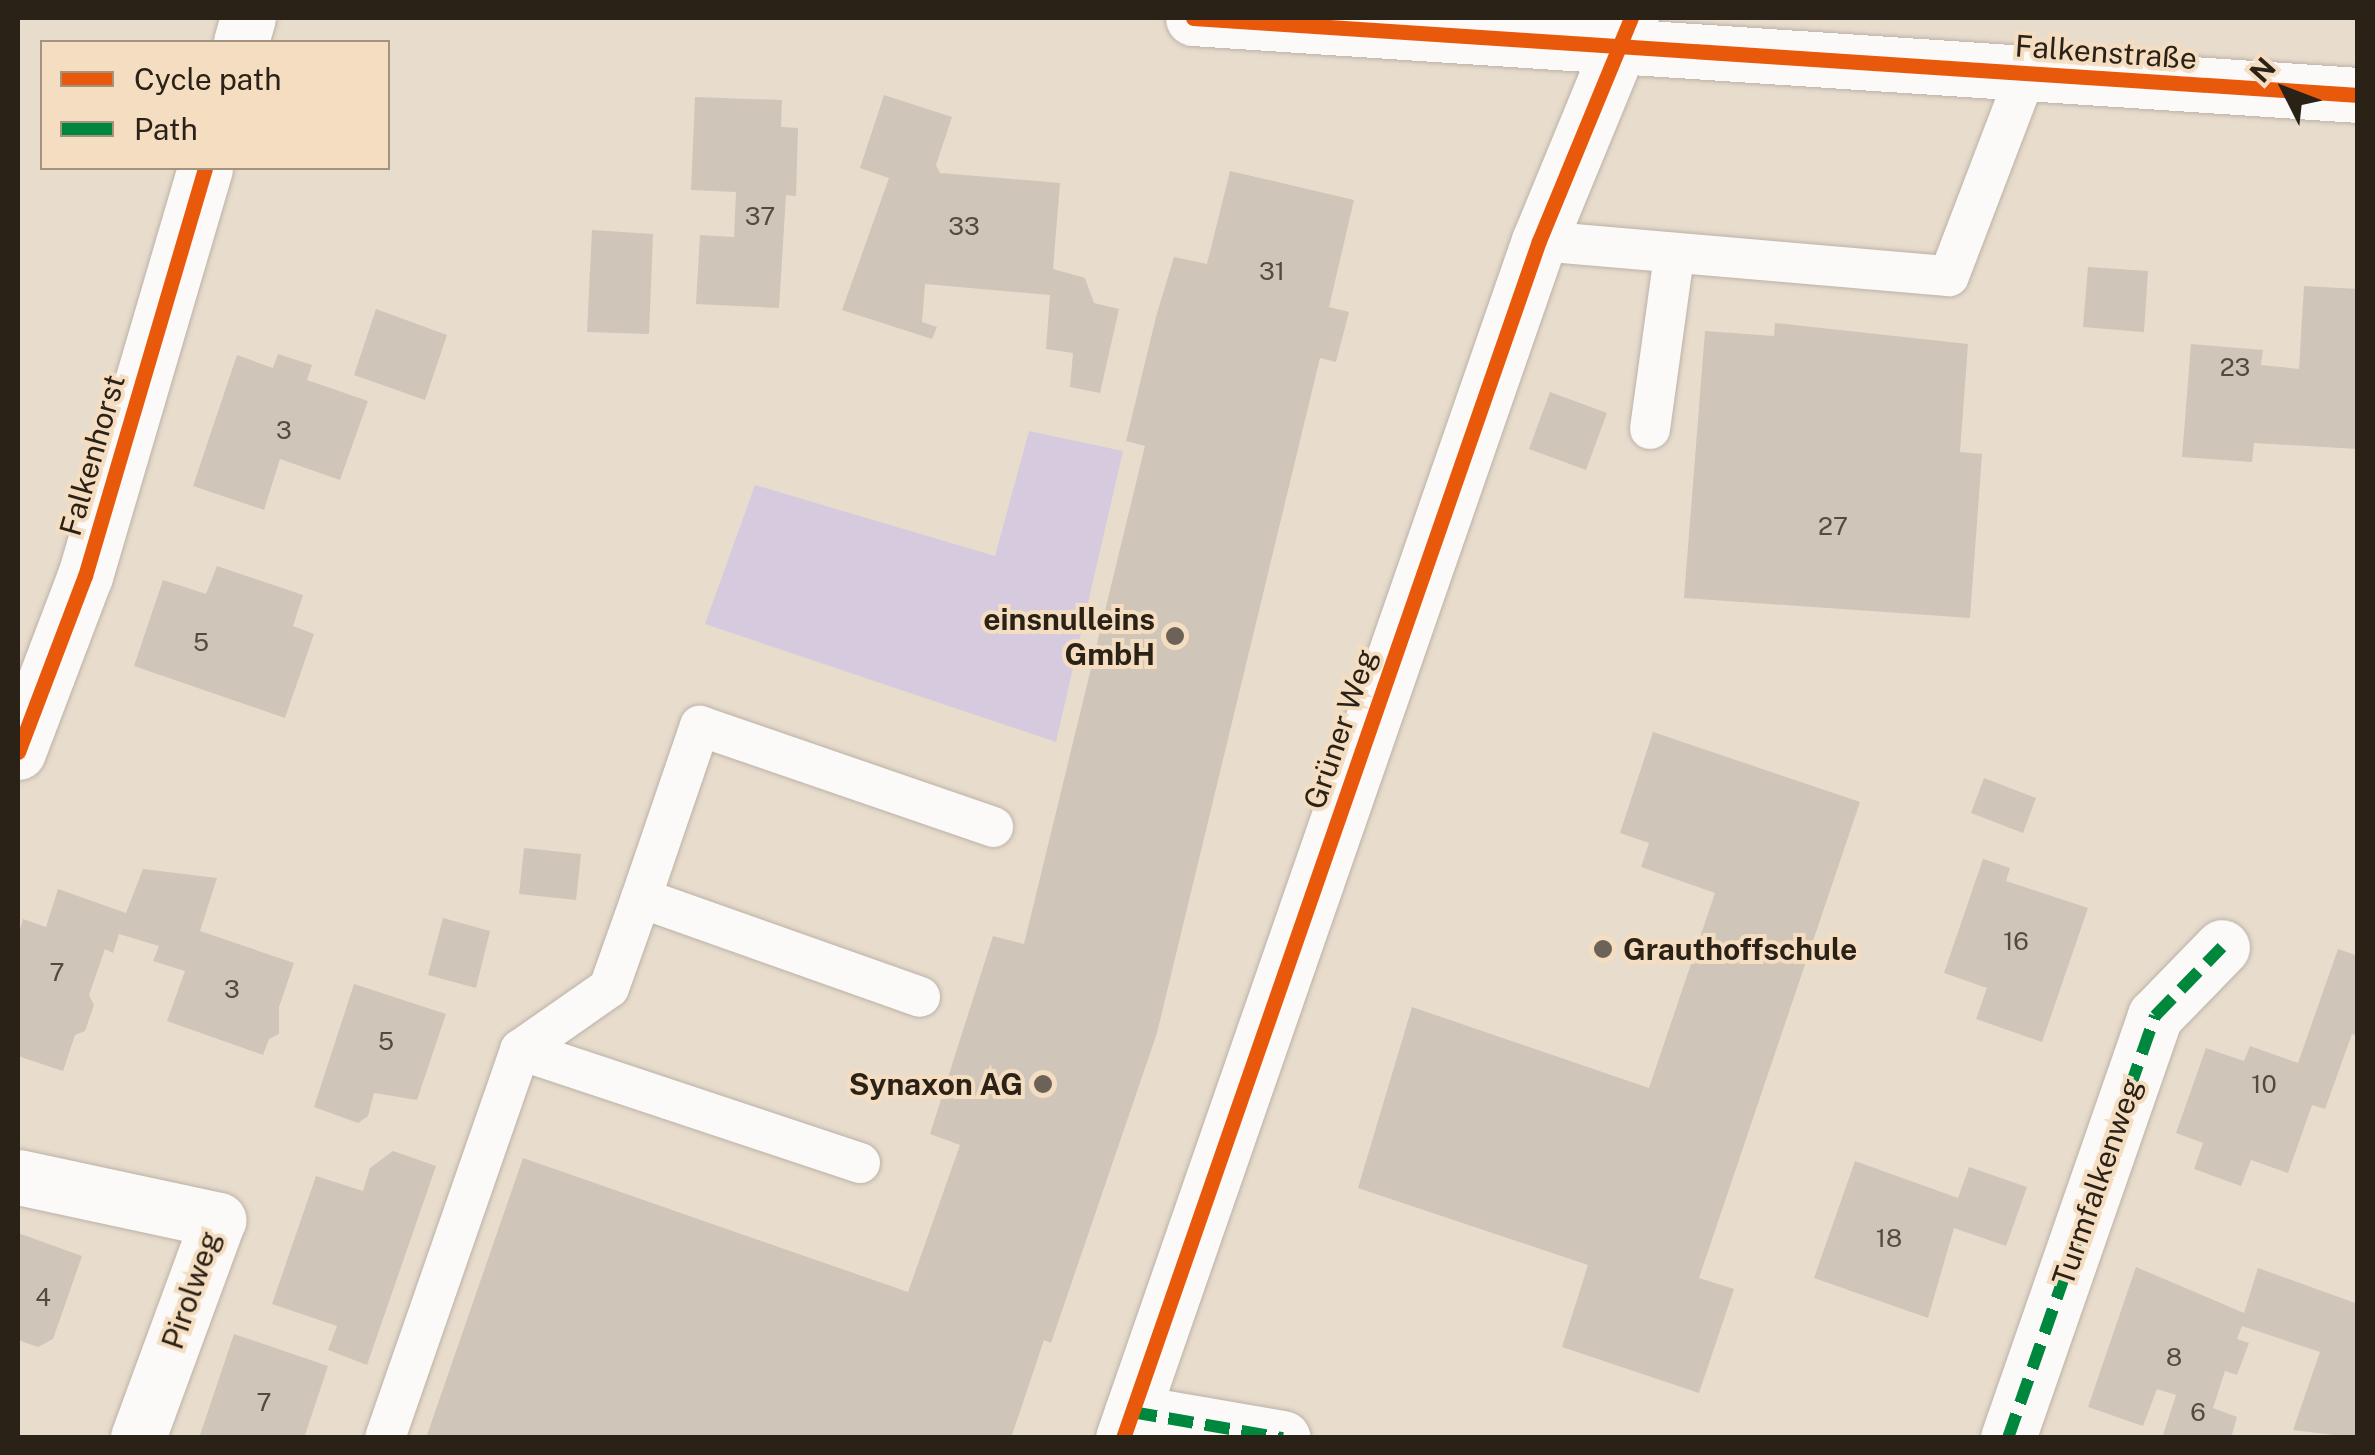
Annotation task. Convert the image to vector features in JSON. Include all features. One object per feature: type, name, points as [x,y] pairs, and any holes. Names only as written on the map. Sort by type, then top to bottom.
[{"type":"street","name":"Falkenstraße","points":[[1193,18],[1627,31],[2026,74],[2358,95]]},
{"type":"street","name":"Grüner Weg","points":[[1127,1425],[1539,241],[1627,31]]},
{"type":"street","name":"Falkenhorst","points":[[18,752],[85,576],[204,170]]},
{"type":"street","name":"Turmfalkenweg","points":[[2008,1438],[2155,1016],[2222,947]]},
{"type":"street","name":"Pirolweg","points":[[18,1176],[218,1220],[138,1438]]},
{"type":"street","points":[[1127,1425],[1283,1438]]},
{"type":"lane","points":[[1539,241],[1674,256],[1949,276],[2026,74]]},
{"type":"lane","points":[[1650,429],[1674,256]]},
{"type":"lane","points":[[385,1438],[520,1050],[610,988],[700,726],[993,827]]},
{"type":"lane","points":[[641,898],[920,997]]},
{"type":"lane","points":[[520,1050],[860,1163]]},
{"type":"shaded area","points":[[1029,431],[1123,451],[1056,742],[705,624],[755,485],[995,556]]},
{"type":"building","points":[[884,95],[952,117],[936,165],[940,173],[1060,183],[1053,269],[1085,278],[1094,303],[1119,309],[1100,393],[1070,387],[1073,353],[1046,349],[1050,295],[925,284],[922,322],[937,327],[932,339],[842,310],[889,178],[860,168]]},
{"type":"building","points":[[695,97],[782,100],[781,127],[798,128],[796,196],[786,195],[779,308],[696,304],[700,235],[734,237],[736,192],[691,190]]},
{"type":"building","points":[[1230,171],[1354,200],[1329,307],[1349,312],[1336,362],[1320,358],[1157,1033],[1051,1343],[1044,1340],[1011,1438],[426,1438],[523,1158],[908,1292],[960,1145],[930,1134],[993,936],[1024,944],[1145,446],[1126,441],[1156,317],[1174,257],[1207,264]]},
{"type":"building","points":[[592,230],[653,234],[649,334],[587,332]]},
{"type":"building","points":[[2088,267],[2148,271],[2144,332],[2083,327]]},
{"type":"building","points":[[2304,286],[2358,289],[2358,449],[2254,443],[2252,462],[2182,457],[2191,344],[2263,350],[2261,365],[2299,369]]},
{"type":"building","points":[[376,309],[447,335],[425,400],[354,375]]},
{"type":"building","points":[[1775,323],[1968,344],[1960,452],[1982,454],[1970,618],[1684,598],[1705,331],[1774,336]]},
{"type":"building","points":[[278,354],[312,365],[307,380],[368,401],[340,480],[280,459],[264,510],[193,486],[237,355],[273,368]]},
{"type":"building","points":[[1550,392],[1607,413],[1586,470],[1529,449]]},
{"type":"building","points":[[217,566],[303,595],[293,626],[314,634],[285,718],[134,666],[163,580],[206,594]]},
{"type":"building","points":[[1653,732],[1860,802],[1699,1278],[1734,1289],[1699,1393],[1562,1347],[1588,1265],[1358,1188],[1412,1007],[1649,1088],[1715,893],[1641,867],[1649,843],[1620,833]]},
{"type":"building","points":[[1984,778],[2036,798],[2023,833],[1971,813]]},
{"type":"building","points":[[524,848],[581,854],[576,900],[519,894]]},
{"type":"building","points":[[1983,859],[2010,868],[2006,881],[2088,908],[2042,1042],[1976,1019],[1987,988],[1944,973]]},
{"type":"building","points":[[143,869],[217,878],[200,931],[294,963],[279,1007],[279,1034],[269,1039],[263,1055],[167,1021],[185,971],[153,961],[159,946],[119,934],[113,953],[105,949],[89,995],[94,1005],[85,1031],[75,1035],[63,1071],[18,1056],[18,937],[23,919],[46,927],[58,889],[126,913]]},
{"type":"building","points":[[443,918],[490,931],[476,988],[428,975]]},
{"type":"building","points":[[2338,949],[2358,956],[2358,1036],[2352,1034],[2325,1109],[2312,1105],[2288,1173],[2251,1160],[2241,1186],[2194,1169],[2203,1143],[2176,1133],[2206,1048],[2244,1061],[2250,1046],[2298,1063]]},
{"type":"building","points":[[354,984],[446,1014],[417,1100],[374,1093],[368,1116],[358,1123],[314,1107]]},
{"type":"building","points":[[393,1151],[436,1166],[367,1365],[328,1350],[337,1326],[272,1304],[316,1176],[363,1191],[370,1168]]},
{"type":"building","points":[[1855,1161],[1958,1198],[1969,1167],[2027,1187],[2006,1246],[1954,1228],[1928,1318],[1814,1278]]},
{"type":"building","points":[[18,1233],[82,1256],[53,1339],[38,1347],[18,1340]]},
{"type":"building","points":[[2136,1267],[2244,1313],[2258,1268],[2358,1304],[2358,1438],[2293,1430],[2320,1352],[2242,1326],[2237,1339],[2249,1343],[2237,1375],[2225,1371],[2213,1408],[2237,1417],[2231,1438],[2162,1438],[2176,1395],[2157,1389],[2143,1426],[2088,1407]]},
{"type":"building","points":[[234,1334],[328,1366],[304,1438],[199,1438]]},
{"type":"marked path","points":[[2008,1438],[2155,1016],[2222,947]]},
{"type":"marked path","points":[[1132,1412],[1283,1438]]},
{"type":"cycle path","points":[[1193,18],[2358,95]]},
{"type":"cycle path","points":[[1123,1438],[1539,241],[1631,18]]},
{"type":"cycle path","points":[[18,752],[85,576],[204,170]]},
{"type":"place","name":"einsnulleins GmbH","points":[[1175,636]]},
{"type":"place","name":"Grauthoffschule","points":[[1603,949]]},
{"type":"place","name":"Synaxon AG","points":[[1043,1084]]}]
